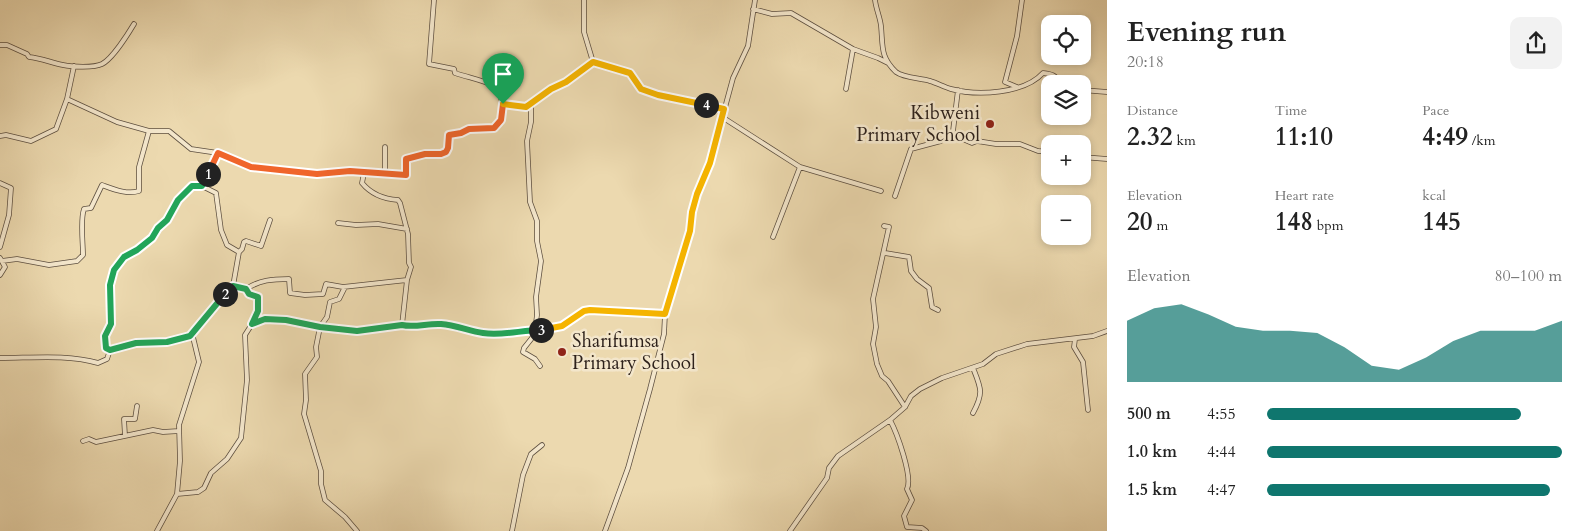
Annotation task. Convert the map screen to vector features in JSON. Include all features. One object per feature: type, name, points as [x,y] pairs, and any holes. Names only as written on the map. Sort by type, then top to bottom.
[{"type":"street","points":[[67,99],[117,122],[150,131],[169,131],[191,149],[218,153],[251,167],[317,174],[350,171],[406,175],[406,159],[425,154],[441,154],[446,152],[449,135],[461,133],[469,129],[494,128],[501,120],[503,104],[497,87],[484,80],[472,79],[455,73],[454,69],[430,64],[434,0]]},
{"type":"street","points":[[584,0],[584,32],[593,62]]},
{"type":"street","points":[[605,531],[628,468],[664,334],[665,314],[690,231],[692,212],[697,194],[710,163],[733,78],[748,46],[755,0]]},
{"type":"street","points":[[875,0],[877,15],[881,24],[883,54],[898,74],[931,81],[958,90],[990,93],[1036,81],[1041,75]]},
{"type":"street","points":[[1017,87],[1005,82],[1017,36],[1022,0]]},
{"type":"street","points":[[753,9],[772,14],[791,13],[853,49],[889,64]]},
{"type":"street","points":[[0,45],[7,45],[27,54],[29,57],[40,58],[65,66],[83,67],[103,64],[134,24]]},
{"type":"street","points":[[846,89],[853,49]]},
{"type":"street","points":[[503,104],[526,107],[551,89],[566,82],[593,62]]},
{"type":"street","points":[[593,62],[630,73],[641,89],[658,95],[724,109]]},
{"type":"street","points":[[0,136],[6,135],[31,140],[56,129],[67,99],[74,66]]},
{"type":"street","points":[[1041,75],[1043,73],[1053,75]]},
{"type":"street","points":[[895,196],[911,149],[941,140],[953,131],[958,90]]},
{"type":"street","points":[[1091,91],[1107,92]]},
{"type":"street","points":[[531,104],[531,122],[527,141],[530,202],[537,221],[537,241],[541,261],[536,297],[537,315],[535,330],[523,352],[535,359],[540,366]]},
{"type":"street","points":[[722,117],[800,167],[881,191]]},
{"type":"street","points":[[0,275],[5,267],[1,259],[17,259],[49,265],[77,260],[82,255],[83,231],[81,218],[84,209],[91,208],[102,185],[133,193],[139,191],[139,166],[150,131]]},
{"type":"street","points":[[951,134],[972,143],[977,141],[996,144],[1020,144],[1041,151]]},
{"type":"street","points":[[385,147],[385,174]]},
{"type":"street","points":[[202,186],[218,153]]},
{"type":"street","points":[[1091,158],[1107,159]]},
{"type":"street","points":[[773,237],[800,167]]},
{"type":"street","points":[[364,173],[362,183],[368,190],[387,199],[398,200],[407,229],[410,267],[402,325]]},
{"type":"street","points":[[0,183],[11,188],[9,215],[0,247]]},
{"type":"street","points":[[110,350],[106,348],[105,336],[111,324],[110,285],[114,270],[124,257],[137,250],[152,238],[158,228],[167,220],[178,200],[192,186],[202,186],[216,192],[221,230],[227,245],[239,252]]},
{"type":"street","points":[[110,350],[136,343],[167,342],[190,336],[233,286],[239,252],[246,241],[261,246],[270,220]]},
{"type":"street","points":[[338,223],[378,224],[407,229]]},
{"type":"street","points":[[884,226],[889,228],[885,253],[873,299],[876,327],[873,344],[877,364],[882,376],[888,381],[905,407]]},
{"type":"street","points":[[885,253],[908,257],[911,271],[917,279],[929,288],[932,307],[938,310]]},
{"type":"street","points":[[246,289],[258,281],[273,279],[289,280],[290,293],[300,295],[323,294],[326,284],[345,287],[407,280]]},
{"type":"street","points":[[177,494],[198,492],[204,488],[211,473],[227,459],[242,438],[247,380],[245,335],[258,311],[259,299],[249,294],[246,289],[233,286]]},
{"type":"street","points":[[345,287],[339,299],[330,302],[327,317],[320,327],[316,347],[317,357],[305,374],[306,400],[304,414],[321,471],[321,484],[325,500],[346,517],[357,531]]},
{"type":"street","points":[[252,324],[265,319],[286,320],[320,327],[357,331],[402,325],[447,324],[482,333],[508,334],[562,326],[584,311],[590,310],[665,314]]},
{"type":"street","points":[[790,531],[827,478],[829,468],[838,456],[890,420],[905,407],[911,396],[920,389],[942,378],[982,364],[996,354],[1028,344],[1075,339],[1107,331]]},
{"type":"street","points":[[157,531],[177,494],[180,461],[178,424],[199,362],[192,333]]},
{"type":"street","points":[[1075,339],[1074,347],[1083,362],[1088,410]]},
{"type":"street","points":[[0,358],[65,358],[98,363],[107,359],[110,350]]},
{"type":"street","points":[[973,368],[980,384],[981,400],[973,413]]},
{"type":"street","points":[[125,436],[124,419],[135,419],[137,406]]},
{"type":"street","points":[[890,420],[902,448],[903,459],[908,471],[907,489],[912,500],[904,516],[906,527],[922,528],[926,531]]},
{"type":"street","points":[[83,441],[89,439],[96,442],[154,430],[163,432],[179,430]]},
{"type":"street","points":[[512,531],[523,475],[531,454],[542,445]]},
{"type":"place","name":"Kibweni Primary School","points":[[990,124]]},
{"type":"place","name":"Sharifumsa Primary School","points":[[562,352]]},
{"type":"route","points":[[593,62],[630,73],[641,89],[658,95],[724,109],[710,163],[697,194],[692,212],[690,231],[665,314],[587,310],[562,326],[508,334],[482,333],[450,325],[436,324],[368,328],[357,331],[320,327],[286,320],[265,319],[252,324],[258,311],[258,297],[249,294],[246,289],[233,286],[190,336],[167,342],[136,343],[110,350],[106,348],[105,336],[111,324],[110,285],[114,270],[124,257],[137,250],[155,235],[158,228],[167,220],[178,200],[192,186],[202,186],[218,153],[251,167],[317,174],[350,171],[406,175],[406,159],[420,157],[425,154],[441,154],[446,152],[449,135],[461,133],[469,129],[494,128],[497,126],[501,120],[503,104],[526,107],[551,89],[566,82],[593,62]]}]
